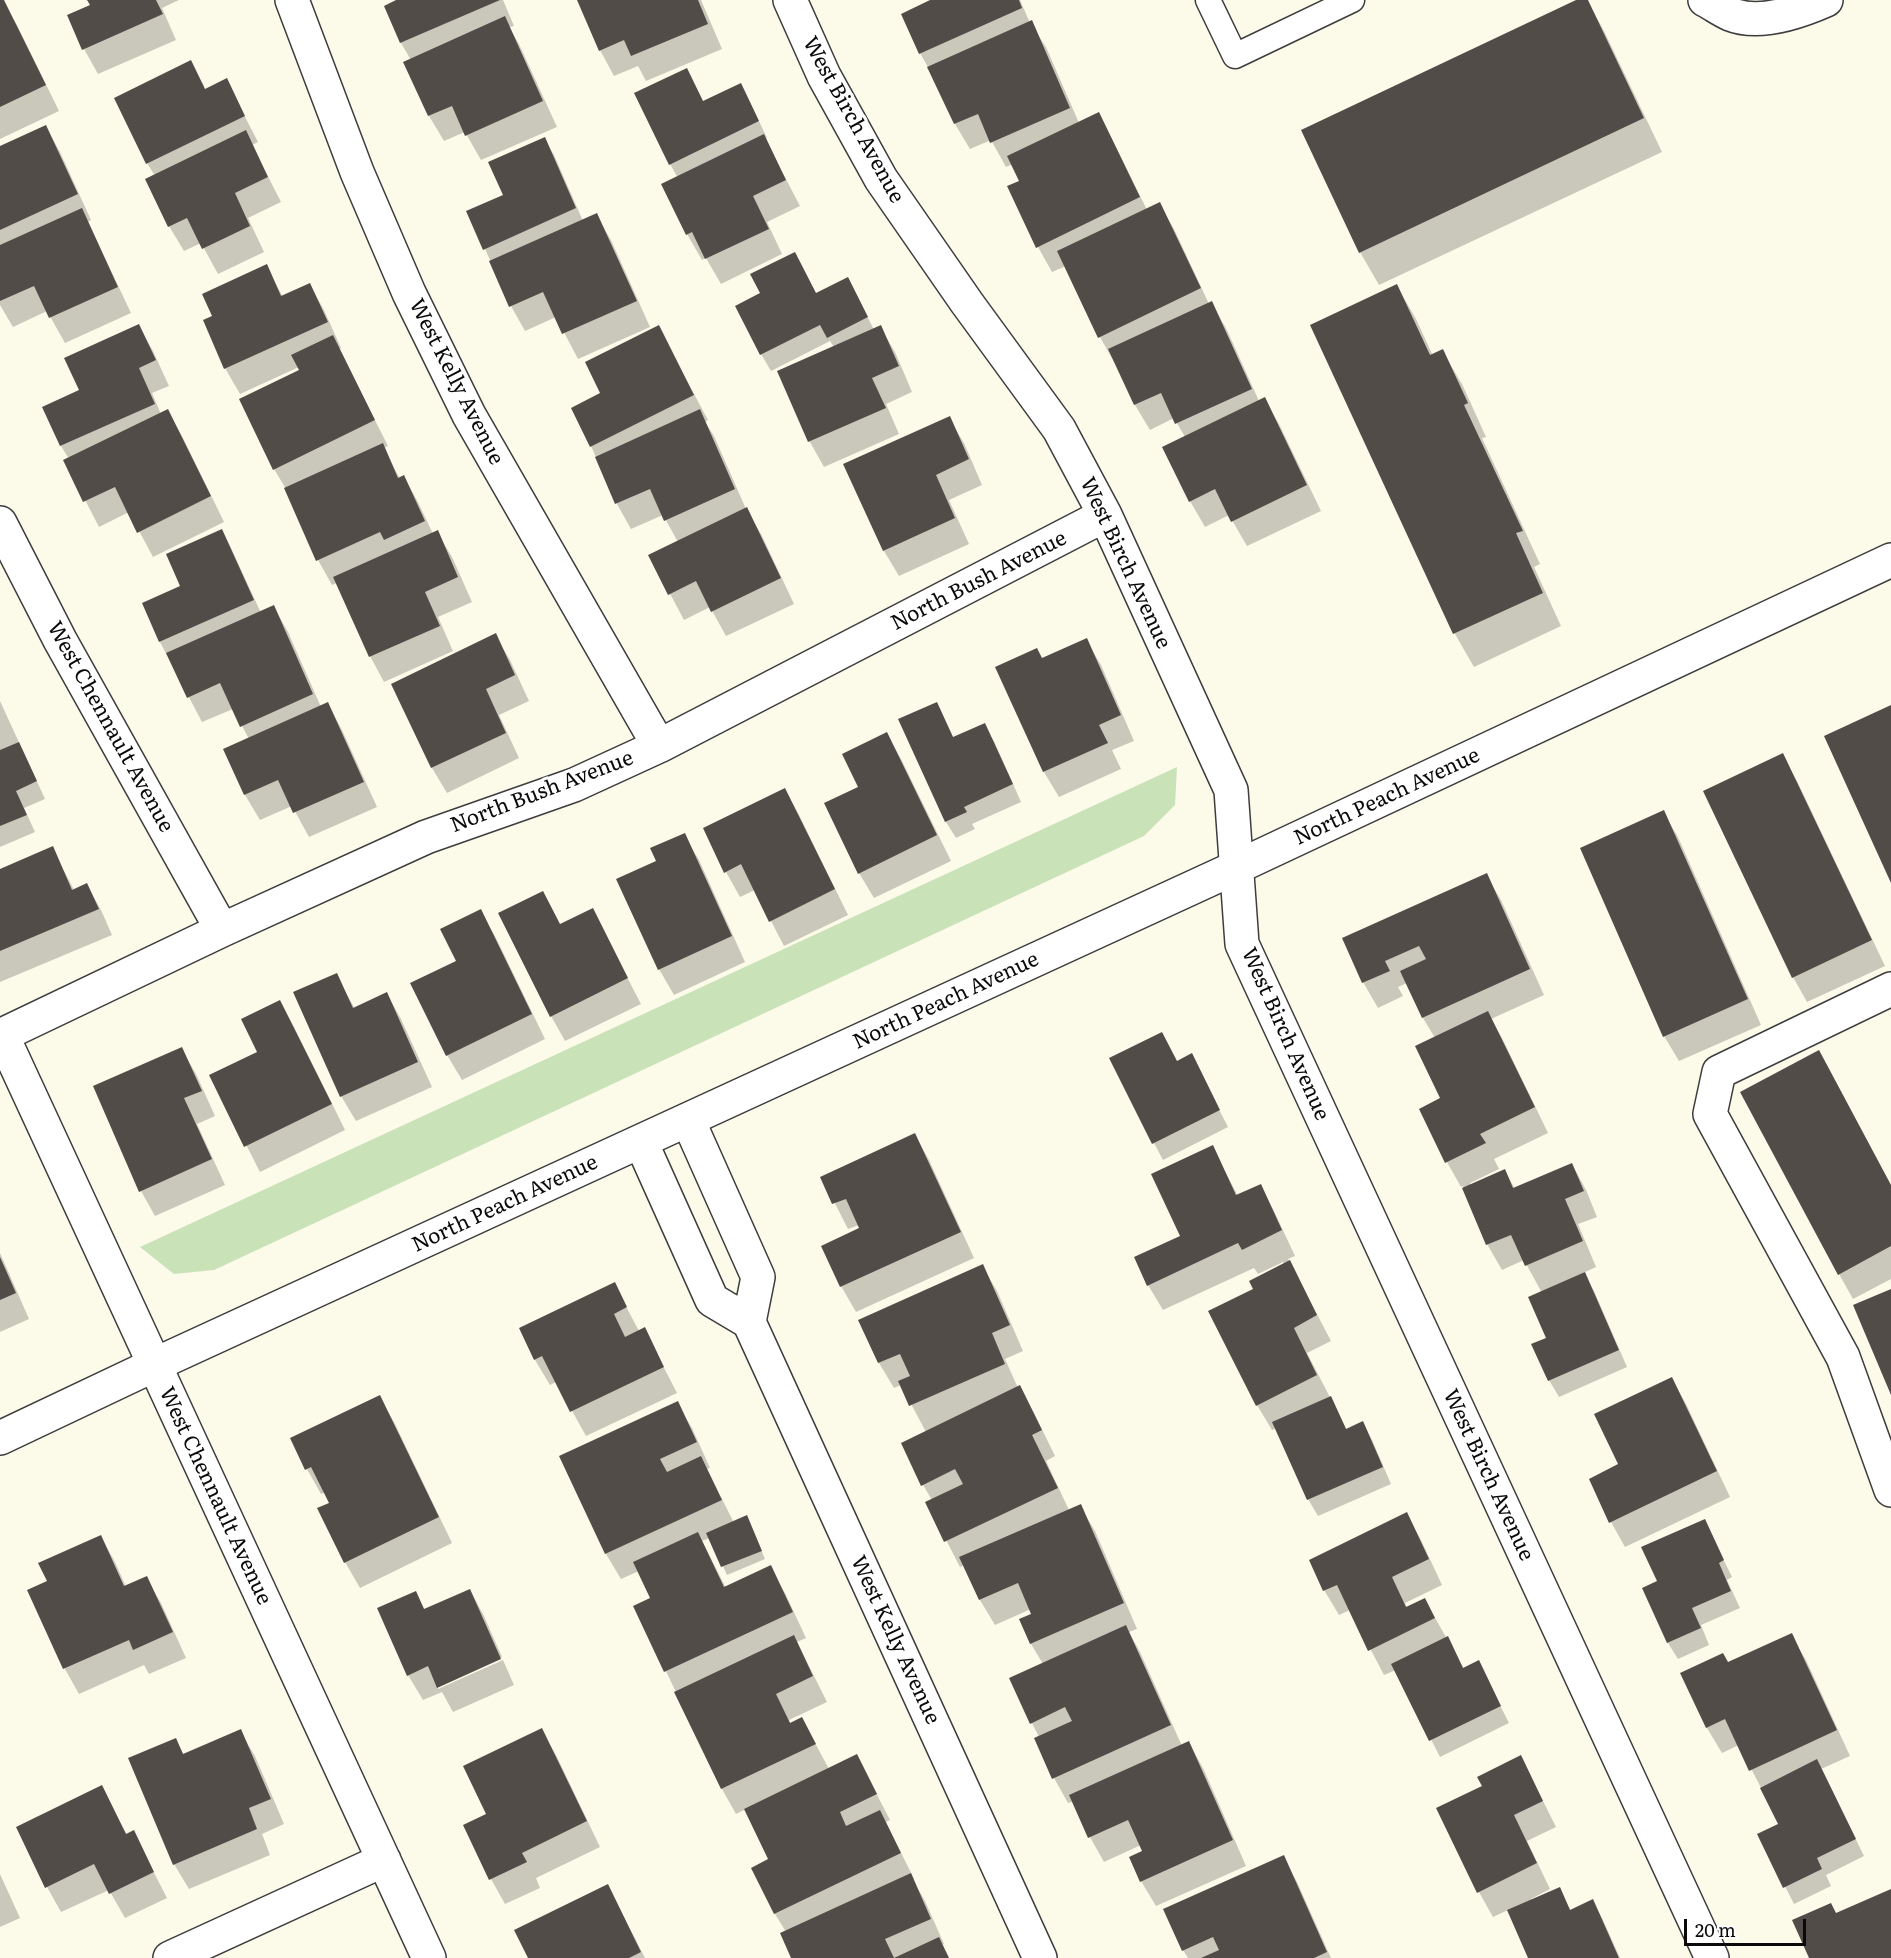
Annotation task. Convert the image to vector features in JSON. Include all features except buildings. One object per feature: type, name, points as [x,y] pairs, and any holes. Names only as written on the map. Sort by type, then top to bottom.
[{"type":"street","name":"West Kelly Avenue","points":[[292,0],[357,172],[409,293],[464,405],[659,746]]},
{"type":"street","name":"West Birch Avenue","points":[[790,0],[824,76],[881,179],[967,303],[1059,429],[1105,515],[1231,790],[1242,944],[1712,1958]]},
{"type":"street","points":[[1718,7],[1752,18],[1781,16],[1804,10],[1826,0]]},
{"type":"street","name":"North Bush Avenue","points":[[2,1035],[222,930],[426,837],[574,785],[659,746],[1105,515]]},
{"type":"street","name":"West Chennault Avenue","points":[[0,523],[60,640],[222,930]]},
{"type":"street","name":"North Peach Avenue","points":[[0,1438],[1236,867],[1891,560]]},
{"type":"street","points":[[1891,989],[1719,1072],[1710,1114],[1843,1357],[1891,1490]]},
{"type":"street","name":"West Chennault Avenue","points":[[2,1035],[429,1958]]},
{"type":"street","points":[[641,1142],[712,1300],[750,1322],[758,1277],[688,1120]]},
{"type":"street","name":"West Kelly Avenue","points":[[750,1322],[1040,1958]]},
{"type":"street","points":[[170,1958],[384,1860]]},
{"type":"lane","points":[[1208,0],[1235,56],[1352,0]]},
{"type":"green space","points":[[1177,767],[1175,805],[1144,836],[214,1270],[174,1274],[140,1247]]}]
